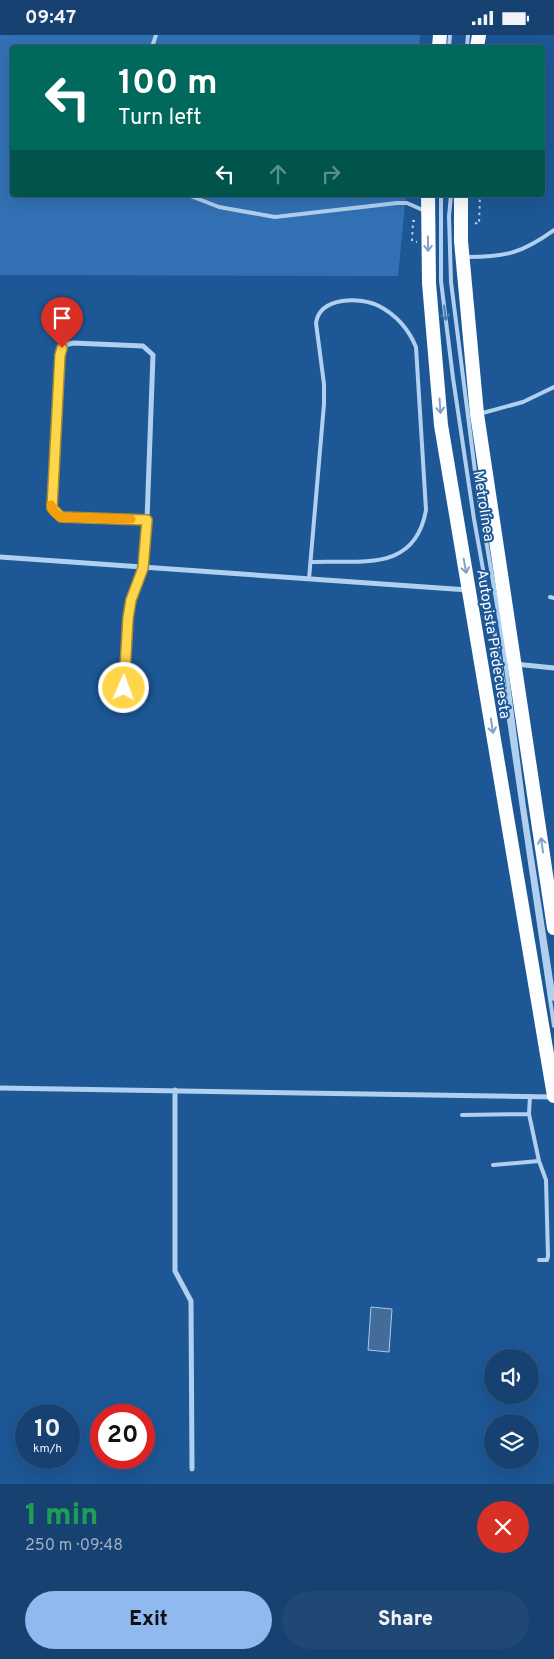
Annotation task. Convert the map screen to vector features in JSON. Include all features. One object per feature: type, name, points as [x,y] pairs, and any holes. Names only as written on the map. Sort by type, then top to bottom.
[{"type":"highway","name":"Autopista Piedecuesta","points":[[428,197],[429,283],[441,425],[554,1097]]},
{"type":"highway","name":"Autopista Piedecuesta","points":[[461,197],[462,257],[477,414],[554,928]]},
{"type":"street","points":[[143,568],[147,520],[153,355],[143,346],[73,343],[66,345],[60,355],[52,508],[61,517],[147,520]]},
{"type":"street","points":[[0,557],[469,590]]},
{"type":"street","points":[[515,664],[554,668]]},
{"type":"street","points":[[0,1088],[554,1097]]},
{"type":"street","points":[[175,1090],[174,1271],[191,1301],[192,1469]]},
{"type":"lane","points":[[193,197],[219,207],[274,217],[397,203],[414,206],[428,212]]},
{"type":"lane","name":"Metrolínea","points":[[441,197],[441,281],[453,379],[474,519],[504,686],[554,1026]]},
{"type":"lane","name":"Metrolínea","points":[[451,197],[449,216],[451,282],[477,487],[501,629],[524,807],[554,999]]},
{"type":"lane","points":[[462,257],[482,257],[522,251],[554,230]]},
{"type":"lane","points":[[309,579],[322,446],[324,394],[316,323],[317,315],[330,304],[342,301],[375,305],[398,320],[416,347],[426,510],[424,524],[412,543],[402,553],[387,560],[311,562]]},
{"type":"lane","points":[[477,414],[523,402],[554,387]]},
{"type":"lane","points":[[124,688],[128,618],[131,600],[143,568]]},
{"type":"lane","points":[[530,1096],[529,1114],[539,1161],[546,1180],[548,1257],[547,1259],[539,1260]]},
{"type":"lane","points":[[462,1115],[529,1114]]},
{"type":"lane","points":[[493,1165],[539,1161]]},
{"type":"path","points":[[472,223],[479,223],[480,197]]},
{"type":"shaded area","points":[[0,35],[420,35],[419,45],[10,45],[10,197],[406,197],[398,276],[0,275]]},
{"type":"shaded area","points":[[371,1307],[392,1309],[389,1352],[368,1350]]},
{"type":"slow traffic","points":[[51,505],[54,512],[61,517],[131,519]]},
{"type":"route","points":[[62,348],[60,351],[52,508],[61,517],[147,520],[143,568],[131,600],[128,618],[124,688]]}]
